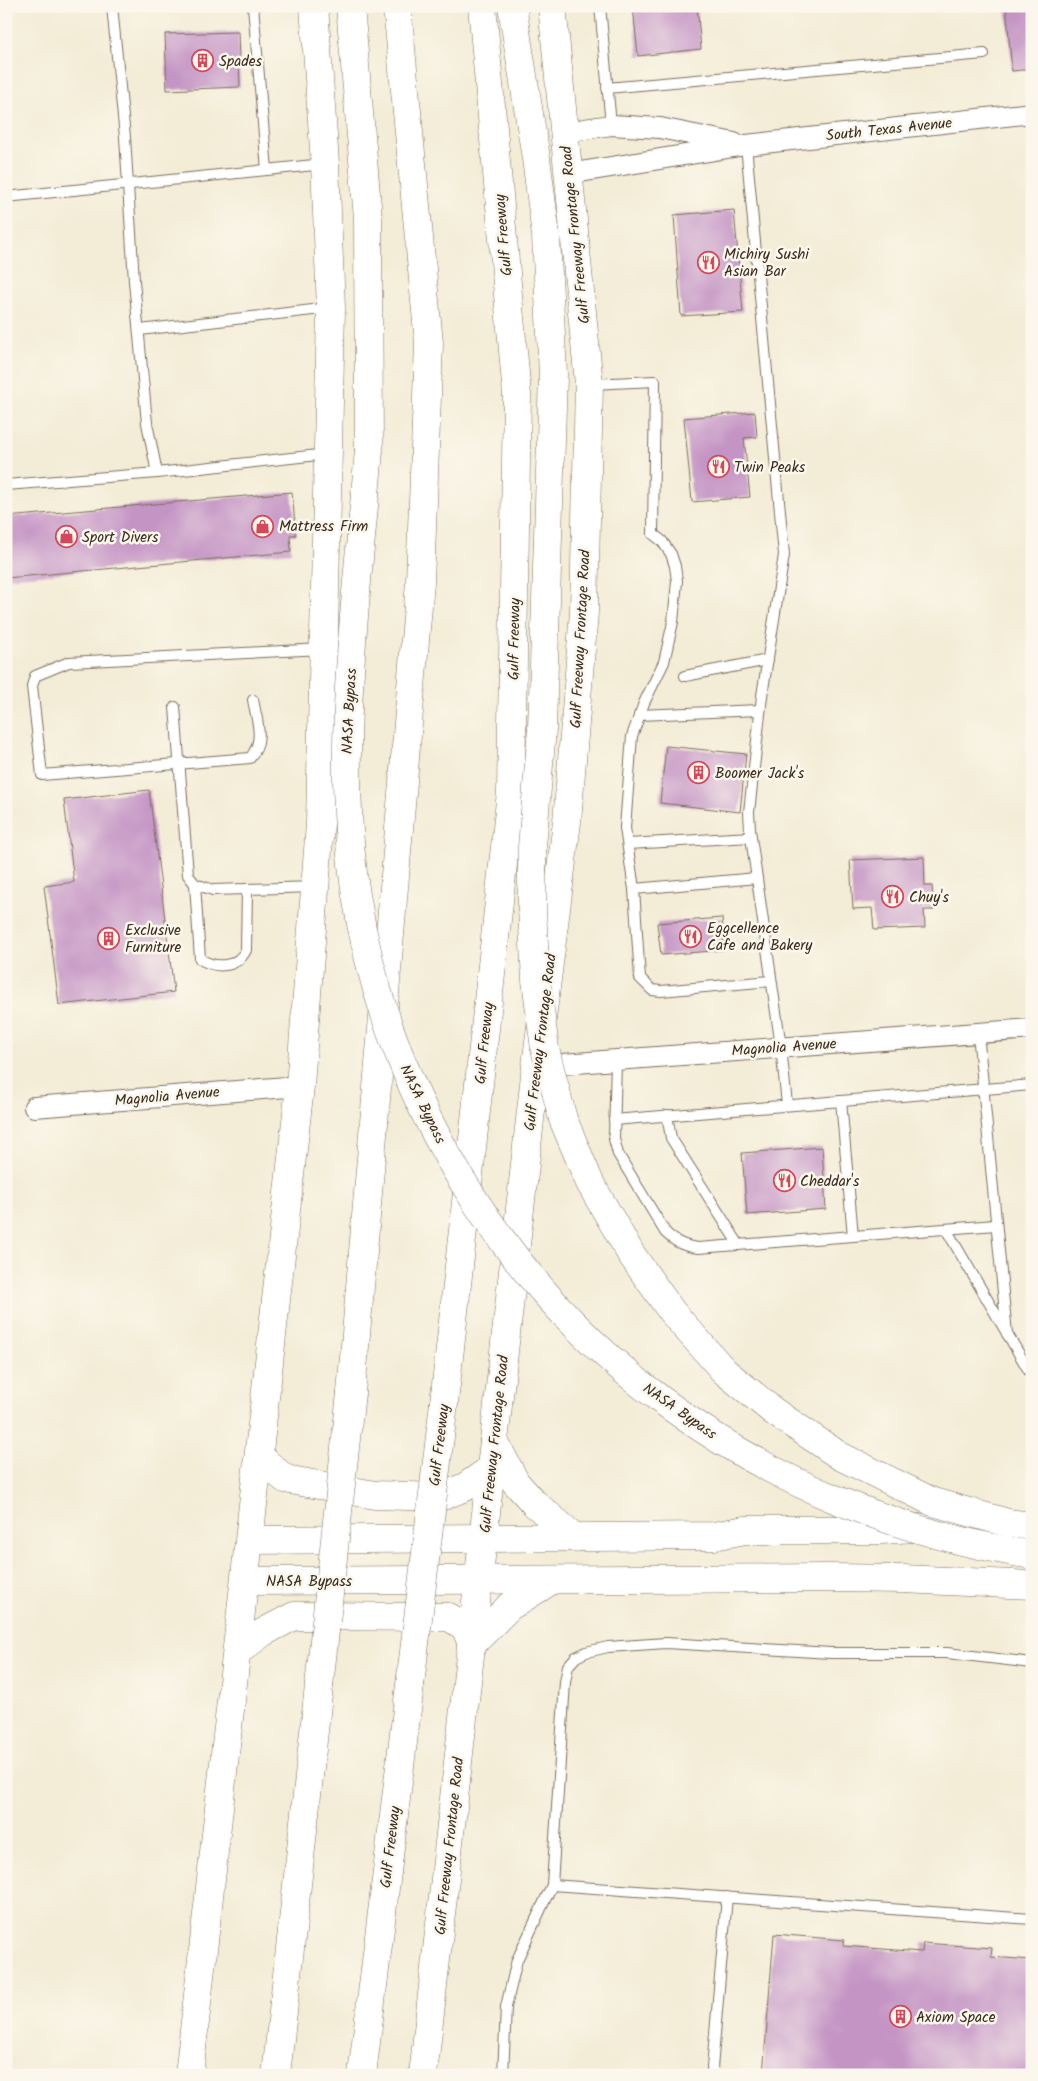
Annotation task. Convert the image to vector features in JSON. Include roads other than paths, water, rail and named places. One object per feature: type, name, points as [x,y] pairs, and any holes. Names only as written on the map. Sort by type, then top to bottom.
[{"type":"main road","points":[[189,2075],[300,1086],[320,824],[331,308],[325,164],[314,6]]},
{"type":"main road","name":"NASA Bypass","points":[[350,6],[368,218],[370,450],[347,741],[349,833],[356,894],[367,952],[393,1038],[411,1083],[460,1176],[488,1220],[519,1260],[588,1337],[625,1371],[662,1401],[740,1452],[779,1473],[858,1509],[948,1538],[1032,1555]]},
{"type":"main road","points":[[276,2075],[351,1393],[420,582],[430,343],[397,6]]},
{"type":"main road","name":"Gulf Freeway","points":[[362,2075],[444,1402],[512,792],[517,395],[482,6]]},
{"type":"main road","points":[[512,6],[534,138],[546,236],[553,375],[542,729],[532,847],[532,909],[536,980],[545,1049],[563,1119],[590,1183],[631,1254],[672,1312],[724,1371],[780,1416],[840,1456],[933,1502],[1008,1522],[1032,1526]]},
{"type":"main road","name":"Gulf Freeway Frontage Road","points":[[423,2075],[536,1066],[567,822],[584,621],[589,384],[552,6]]},
{"type":"main road","points":[[494,1441],[516,1484],[534,1503],[575,1538]]},
{"type":"main road","points":[[259,1456],[285,1479],[375,1495],[440,1498],[465,1487],[491,1470]]},
{"type":"main road","points":[[250,1540],[714,1536],[745,1530],[881,1530],[1032,1521]]},
{"type":"main road","name":"NASA Bypass","points":[[245,1581],[903,1578],[1032,1584]]},
{"type":"main road","points":[[237,1652],[262,1633],[294,1616],[449,1617],[465,1628],[472,1644],[509,1607],[552,1580]]},
{"type":"street","name":"South Texas Avenue","points":[[568,174],[746,145],[1032,113]]},
{"type":"street","name":"South Texas Avenue","points":[[565,132],[611,125],[660,128],[746,145]]},
{"type":"street","name":"Magnolia Avenue","points":[[536,1066],[1032,1029]]},
{"type":"street","name":"Magnolia Avenue","points":[[34,1107],[300,1086]]},
{"type":"lane","points":[[112,6],[147,423],[157,473]]},
{"type":"lane","points":[[253,6],[267,170]]},
{"type":"lane","points":[[600,6],[611,125]]},
{"type":"lane","points":[[607,88],[984,54]]},
{"type":"lane","points":[[746,145],[784,555],[760,710],[749,812],[750,836],[772,980],[787,1105]]},
{"type":"lane","points":[[6,197],[325,164]]},
{"type":"lane","points":[[140,330],[331,308]]},
{"type":"lane","points":[[589,384],[655,381],[652,534],[662,542],[671,554],[678,581],[673,622],[664,662],[639,715],[632,736],[625,828],[634,889],[640,978],[652,990],[662,991],[772,980]]},
{"type":"lane","points":[[6,485],[157,473],[328,454]]},
{"type":"lane","points":[[253,700],[260,738],[257,751],[250,758],[42,775],[32,686],[35,676],[69,662],[324,648]]},
{"type":"lane","points":[[685,676],[768,660]]},
{"type":"lane","points":[[175,707],[188,875],[195,884],[213,890],[315,887]]},
{"type":"lane","points":[[639,715],[760,710]]},
{"type":"lane","points":[[628,844],[750,836]]},
{"type":"lane","points":[[634,889],[757,878]]},
{"type":"lane","points":[[195,884],[200,959],[209,965],[235,964],[242,958],[246,950],[248,889]]},
{"type":"lane","points":[[978,1033],[1007,1334]]},
{"type":"lane","points":[[616,1060],[614,1139],[618,1154],[665,1232],[674,1241],[684,1246],[698,1248],[996,1225]]},
{"type":"lane","points":[[614,1120],[1032,1084]]},
{"type":"lane","points":[[841,1101],[853,1236]]},
{"type":"lane","points":[[667,1115],[671,1138],[739,1245]]},
{"type":"lane","points":[[946,1229],[1032,1376]]},
{"type":"lane","points":[[503,2075],[506,2007],[517,1960],[552,1885],[565,1682],[568,1666],[576,1657],[586,1652],[608,1647],[666,1643],[831,1653],[947,1653],[1032,1663]]},
{"type":"lane","points":[[552,1885],[1032,1920]]},
{"type":"lane","points":[[715,2075],[712,2068],[727,1897]]},
{"type":"place","name":"Spades","points":[[203,61]]},
{"type":"place","name":"Michiry Sushi Asian Bar","points":[[708,263]]},
{"type":"place","name":"Twin Peaks","points":[[718,467]]},
{"type":"place","name":"Mattress Firm","points":[[263,526]]},
{"type":"place","name":"Sport Divers","points":[[66,537]]},
{"type":"place","name":"Boomer Jack's","points":[[699,773]]},
{"type":"place","name":"Chuy's","points":[[893,897]]},
{"type":"place","name":"Eggcellence Cafe and Bakery","points":[[691,937]]},
{"type":"place","name":"Exclusive Furniture","points":[[109,939]]},
{"type":"place","name":"Cheddar's","points":[[784,1181]]},
{"type":"place","name":"Axiom Space","points":[[900,2017]]}]
